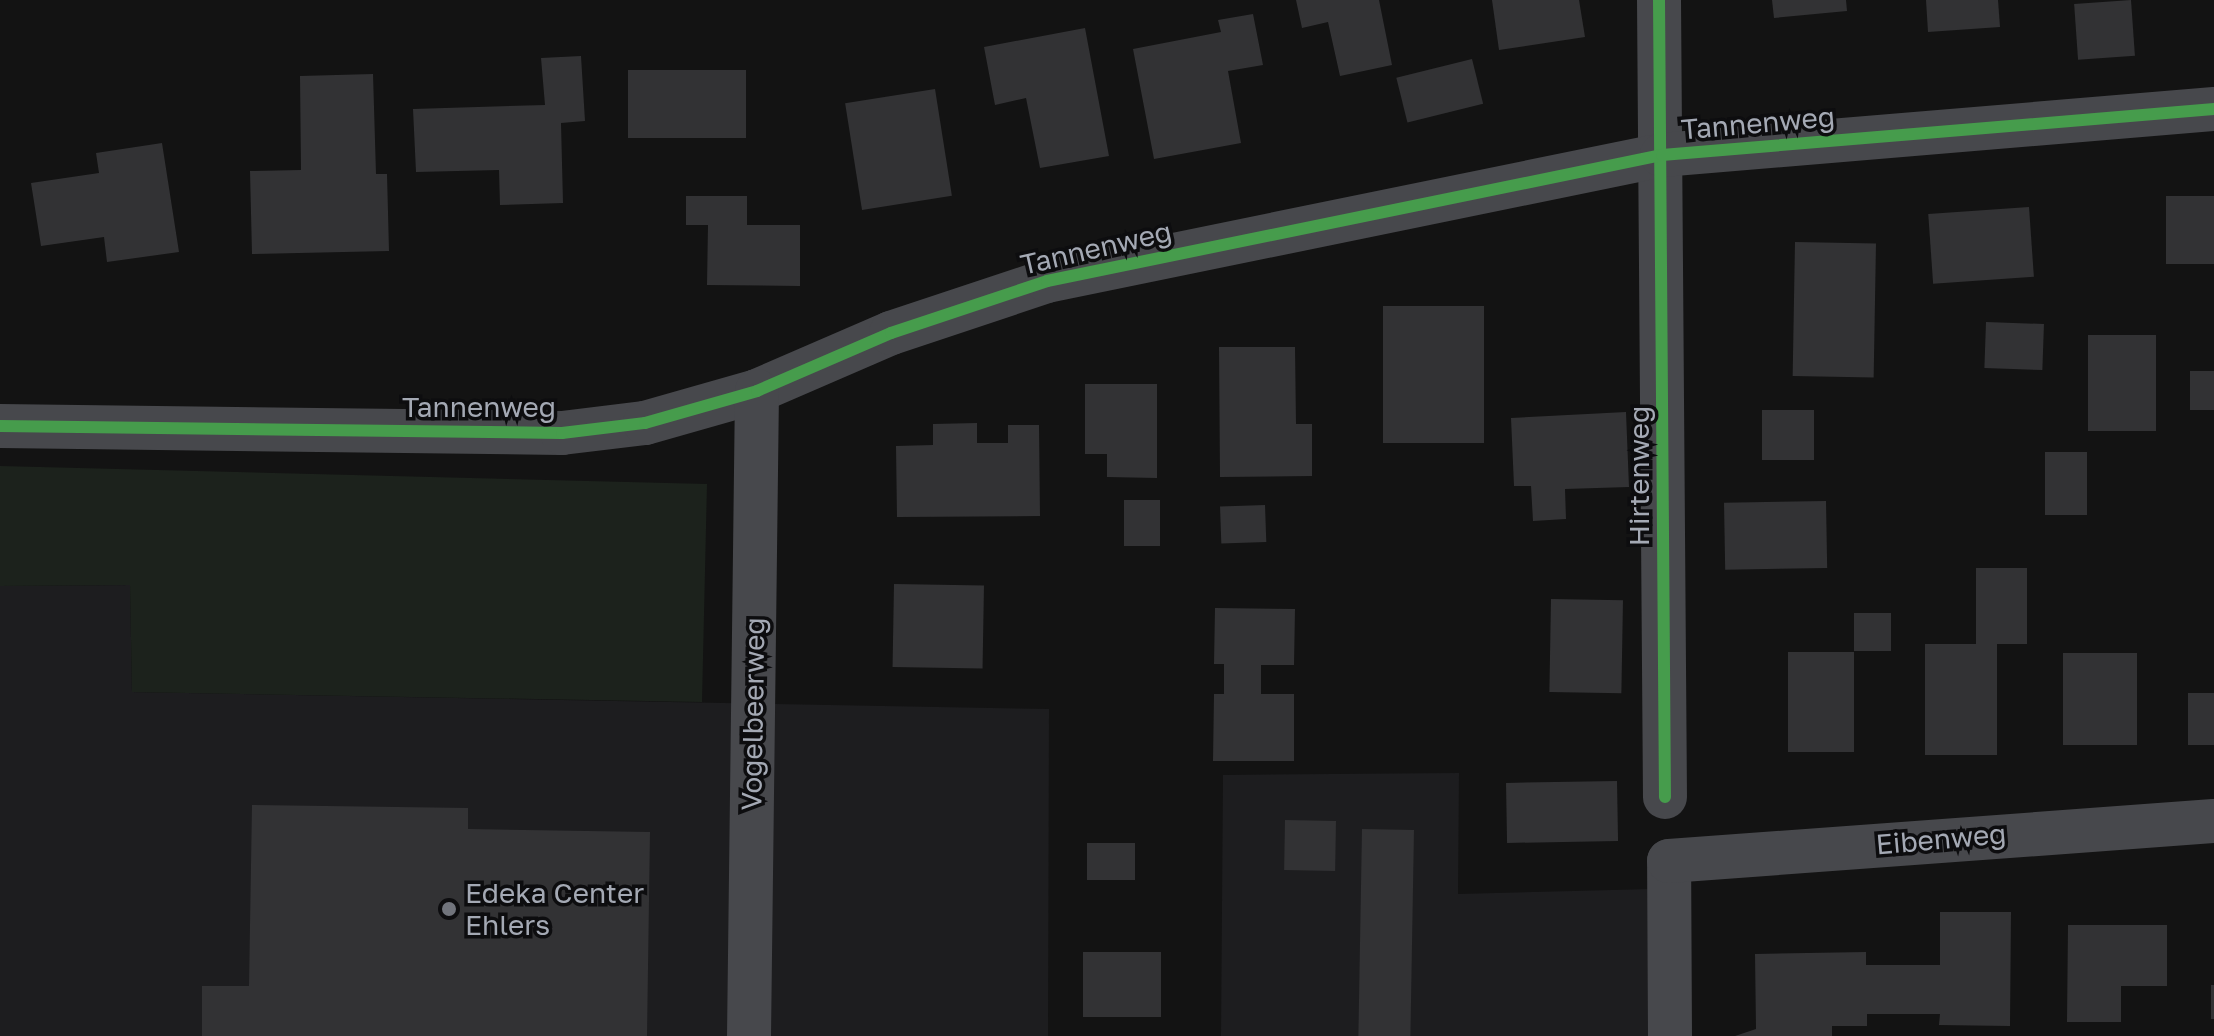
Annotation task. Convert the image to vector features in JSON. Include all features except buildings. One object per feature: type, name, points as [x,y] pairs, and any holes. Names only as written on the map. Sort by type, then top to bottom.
[{"type":"street","name":"Hirtenweg","points":[[1659,0],[1665,797]]},
{"type":"street","name":"Tannenweg","points":[[0,426],[562,433],[645,423],[757,391],[891,333],[1047,281],[1662,155],[2214,109]]},
{"type":"street","name":"Vogelbeerweg","points":[[749,1036],[757,391]]},
{"type":"street","name":"Eibenweg","points":[[1670,1036],[1669,861],[2214,821]]},
{"type":"shaded area","points":[[0,466],[707,484],[702,702],[132,692],[130,585],[0,586]]},
{"type":"shaded area","points":[[130,585],[132,692],[1049,709],[1048,1036],[0,1036],[0,586]]},
{"type":"shaded area","points":[[1459,773],[1458,894],[1652,889],[1653,1036],[1221,1036],[1223,775]]},
{"type":"cycle path","points":[[1659,0],[1665,797]]},
{"type":"cycle path","points":[[0,426],[562,433],[645,423],[757,391],[891,333],[1047,281],[1662,155],[2214,109]]},
{"type":"place","name":"Edeka Center Ehlers","points":[[449,909]]}]
